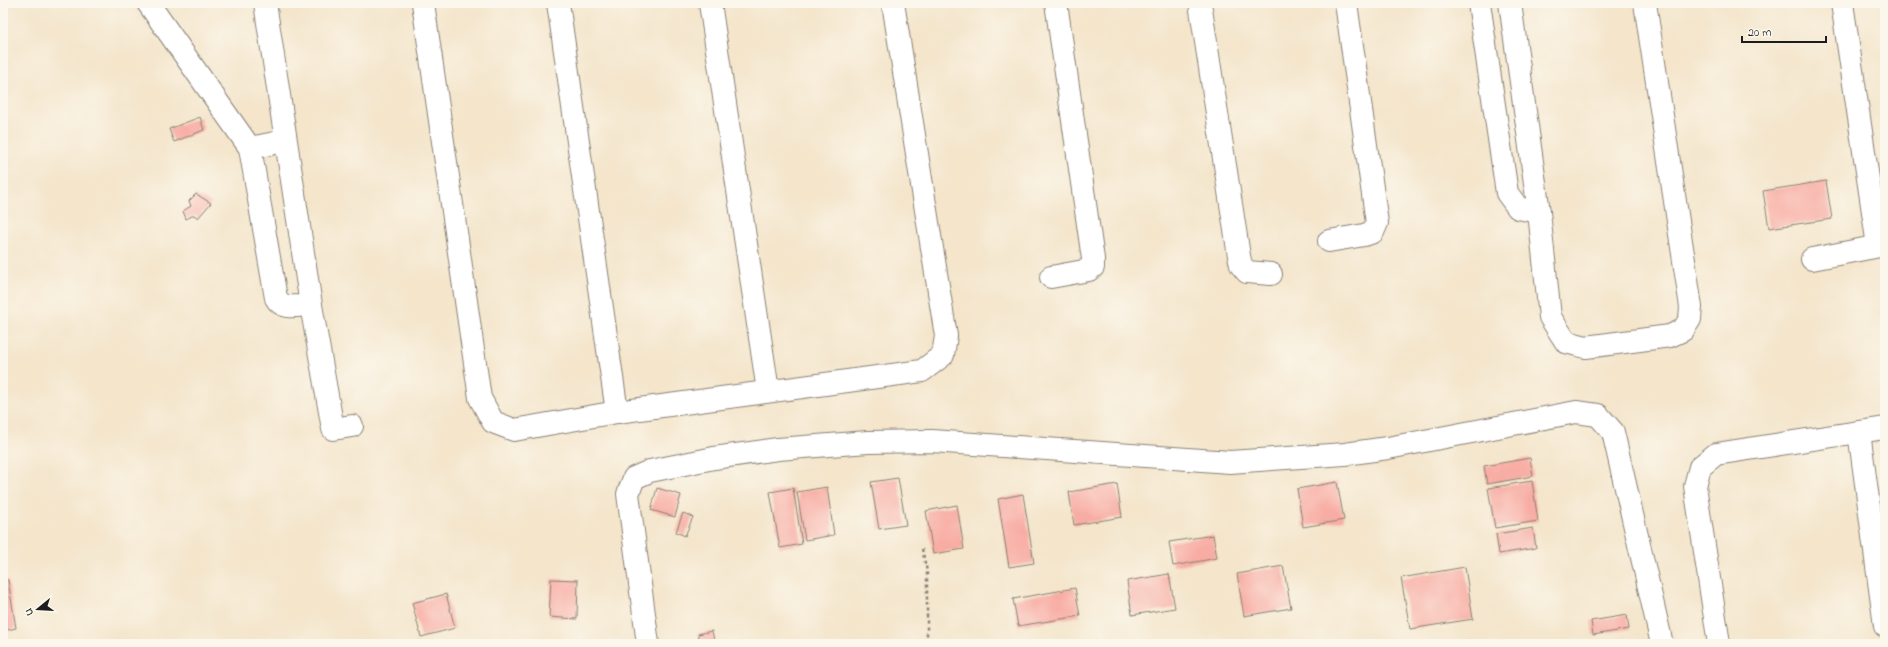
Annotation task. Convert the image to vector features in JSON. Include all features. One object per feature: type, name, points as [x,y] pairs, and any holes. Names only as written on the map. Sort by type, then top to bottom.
[{"type":"street","points":[[148,3],[250,148],[276,298],[279,303],[284,306],[311,304]]},
{"type":"street","points":[[265,3],[311,304],[333,429],[352,426]]},
{"type":"street","points":[[423,3],[480,398],[493,422],[514,430],[618,412],[922,371],[943,355],[946,336],[893,3]]},
{"type":"street","points":[[558,3],[618,412]]},
{"type":"street","points":[[710,3],[768,391]]},
{"type":"street","points":[[1050,277],[1089,270],[1093,267],[1094,258],[1056,3]]},
{"type":"street","points":[[1200,3],[1238,256],[1241,265],[1247,272],[1272,274]]},
{"type":"street","points":[[1329,241],[1364,235],[1372,232],[1377,223],[1346,3]]},
{"type":"street","points":[[1479,3],[1507,193],[1518,208],[1539,212]]},
{"type":"street","points":[[1510,3],[1539,212],[1550,317],[1566,342],[1586,347],[1670,336],[1683,330],[1690,319],[1691,306],[1645,3]]},
{"type":"street","points":[[1812,259],[1882,246],[1842,3]]},
{"type":"street","points":[[250,148],[285,141]]},
{"type":"street","points":[[648,644],[628,494],[634,478],[650,471],[714,458],[778,449],[868,442],[932,441],[1230,462],[1344,454],[1388,448],[1576,412],[1598,415],[1613,432],[1662,644]]},
{"type":"street","points":[[1719,644],[1695,486],[1700,467],[1716,454],[1885,428]]},
{"type":"street","points":[[1860,432],[1885,626]]},
{"type":"path","points":[[922,549],[927,571],[927,644]]},
{"type":"building","points":[[200,117],[204,130],[174,142],[169,129]]},
{"type":"building","points":[[1826,181],[1832,219],[1769,228],[1763,191]]},
{"type":"building","points":[[196,194],[211,203],[198,218],[194,215],[186,219],[183,211],[191,206],[189,201]]},
{"type":"building","points":[[1530,458],[1533,476],[1487,484],[1484,466]]},
{"type":"building","points":[[898,478],[906,525],[879,529],[871,482]]},
{"type":"building","points":[[1532,481],[1538,521],[1495,528],[1488,488]]},
{"type":"building","points":[[1337,482],[1344,520],[1303,527],[1297,489]]},
{"type":"building","points":[[1117,484],[1122,517],[1074,525],[1069,492]]},
{"type":"building","points":[[827,487],[834,535],[805,540],[797,492]]},
{"type":"building","points":[[657,488],[681,495],[675,517],[651,510]]},
{"type":"building","points":[[793,488],[802,544],[780,548],[770,492]]},
{"type":"building","points":[[1023,494],[1034,563],[1009,567],[998,499]]},
{"type":"building","points":[[957,505],[964,549],[933,554],[926,511]]},
{"type":"building","points":[[683,513],[693,517],[685,536],[676,532]]},
{"type":"building","points":[[1533,528],[1536,548],[1499,554],[1496,534]]},
{"type":"building","points":[[1213,535],[1217,558],[1173,566],[1169,542]]},
{"type":"building","points":[[1283,566],[1291,608],[1244,616],[1237,574]]},
{"type":"building","points":[[1465,567],[1473,619],[1410,629],[1401,578]]},
{"type":"building","points":[[1169,574],[1175,608],[1132,615],[1127,581]]},
{"type":"building","points":[[551,579],[578,580],[577,619],[549,617]]},
{"type":"building","points":[[3,580],[8,580],[16,628],[3,631]]},
{"type":"building","points":[[1075,588],[1080,616],[1018,626],[1013,599]]},
{"type":"building","points":[[446,594],[455,628],[421,637],[412,603]]},
{"type":"building","points":[[1627,615],[1629,629],[1593,635],[1591,621]]},
{"type":"building","points":[[712,631],[715,644],[700,644],[698,634]]}]
